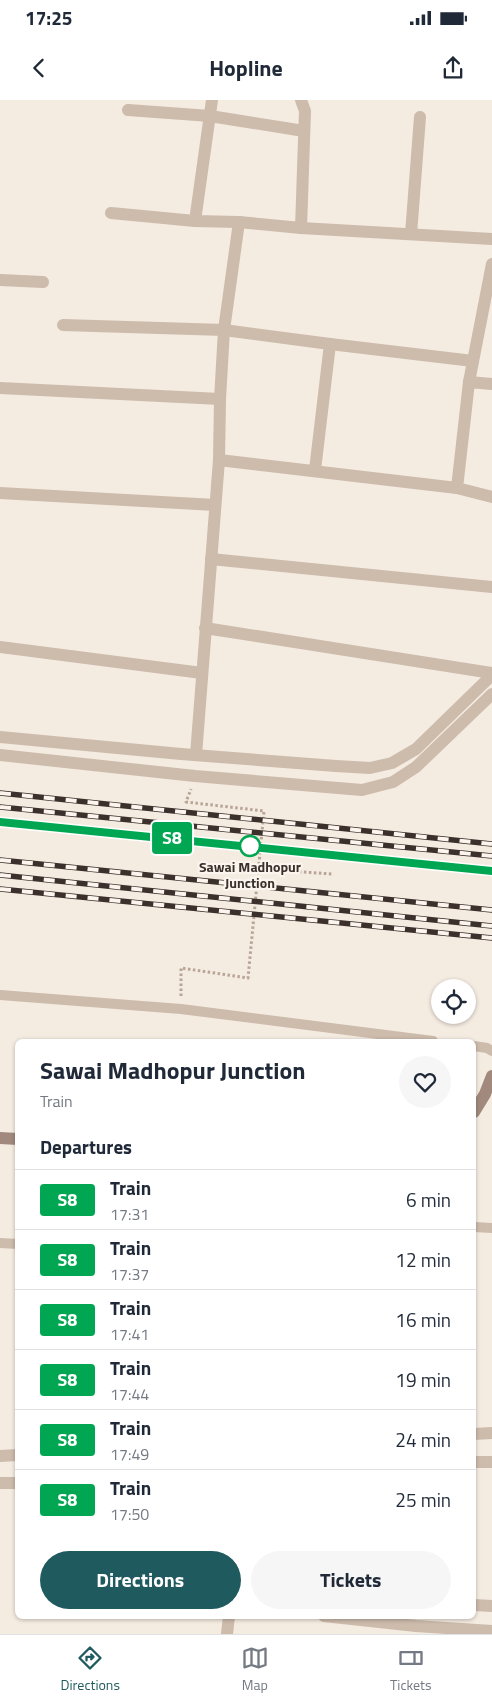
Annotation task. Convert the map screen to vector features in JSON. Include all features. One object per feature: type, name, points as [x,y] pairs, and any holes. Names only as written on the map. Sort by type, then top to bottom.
[{"type":"street","points":[[195,221],[212,100]]},
{"type":"street","points":[[301,100],[305,112],[301,228]]},
{"type":"street","points":[[128,110],[210,116],[304,131]]},
{"type":"street","points":[[411,234],[420,117]]},
{"type":"street","points":[[111,213],[195,221],[239,222],[301,228],[492,239]]},
{"type":"street","points":[[196,755],[219,460],[224,330],[239,222]]},
{"type":"street","points":[[457,488],[469,382],[492,264]]},
{"type":"street","points":[[0,280],[43,282]]},
{"type":"street","points":[[63,325],[224,330],[473,361]]},
{"type":"street","points":[[315,470],[330,344]]},
{"type":"street","points":[[469,382],[492,384]]},
{"type":"street","points":[[0,388],[220,400]]},
{"type":"street","points":[[219,460],[457,488],[492,497]]},
{"type":"street","points":[[0,493],[215,505]]},
{"type":"street","points":[[211,558],[492,587]]},
{"type":"street","points":[[205,628],[492,674]]},
{"type":"street","points":[[0,646],[202,673]]},
{"type":"street","points":[[0,736],[196,755],[370,768],[392,763],[416,749],[492,674]]},
{"type":"street","points":[[0,756],[196,776],[362,790],[393,782],[416,767],[492,694]]},
{"type":"street","points":[[476,1109],[485,1094],[492,1076]]},
{"type":"street","points":[[0,1138],[15,1140]]},
{"type":"street","points":[[476,1434],[492,1433]]},
{"type":"street","points":[[0,1456],[15,1455]]},
{"type":"street","points":[[476,1462],[492,1462]]},
{"type":"street","points":[[0,1483],[15,1483]]},
{"type":"street","points":[[476,1605],[492,1606]]},
{"type":"street","points":[[227,1634],[229,1619]]},
{"type":"street","points":[[352,1619],[492,1631]]},
{"type":"lane","points":[[0,995],[181,1009],[417,1039]]},
{"type":"lane","points":[[476,1046],[492,1051]]},
{"type":"lane","points":[[476,1227],[492,1228]]},
{"type":"lane","points":[[0,1243],[15,1244]]},
{"type":"path","points":[[181,1009],[181,968],[248,978],[264,811],[186,802]]},
{"type":"path","points":[[259,869],[332,874]]},
{"type":"railway","points":[[0,793],[492,844]]},
{"type":"railway","points":[[0,807],[492,856]]},
{"type":"railway","points":[[0,822],[492,871]]},
{"type":"railway","points":[[0,860],[492,910]]},
{"type":"railway","points":[[0,875],[492,926]]},
{"type":"railway","points":[[0,889],[492,938]]},
{"type":"train","name":"S8","points":[[0,822],[492,871]]},
{"type":"place","name":"Sawai Madhopur Junction","points":[[250,846]]}]
